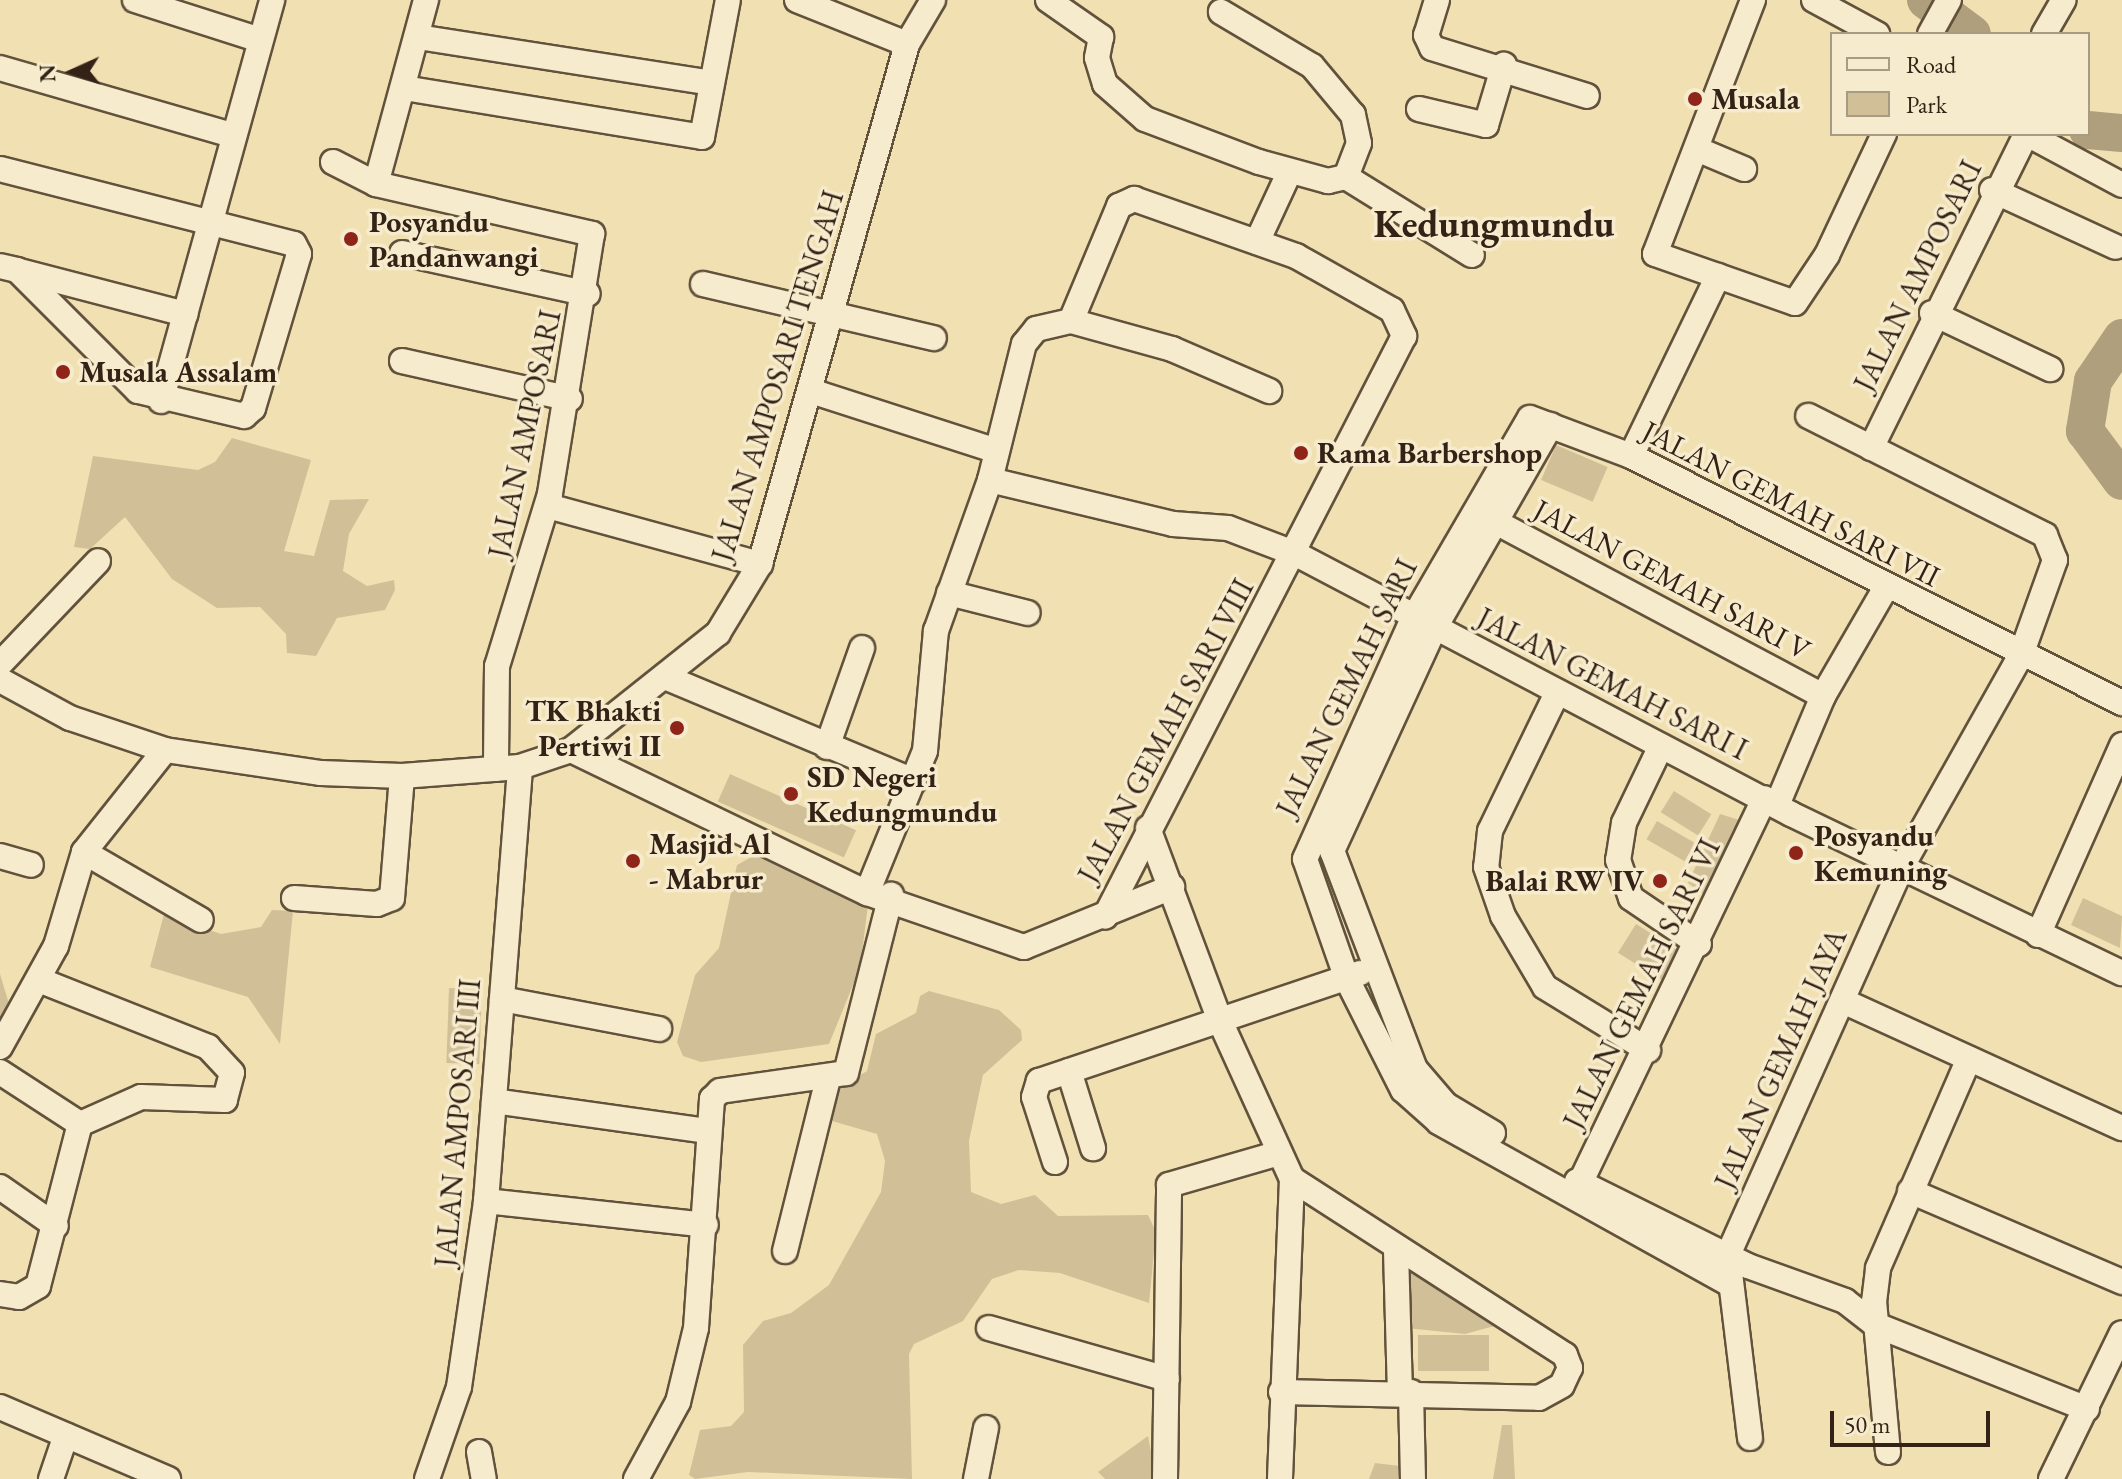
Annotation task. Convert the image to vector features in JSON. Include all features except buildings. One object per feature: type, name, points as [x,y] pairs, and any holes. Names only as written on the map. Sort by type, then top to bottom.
[{"type":"street","points":[[135,0],[179,6],[260,40]]},
{"type":"street","points":[[161,401],[232,135],[272,0]]},
{"type":"street","points":[[333,162],[376,184],[426,0]]},
{"type":"street","points":[[404,88],[696,137],[705,129],[728,0]]},
{"type":"street","points":[[797,0],[907,44]]},
{"type":"street","name":"JALAN AMPOSARI TENGAH","points":[[0,680],[70,718],[165,750],[402,776],[508,768],[571,750],[718,633],[760,564],[907,44],[933,0]]},
{"type":"street","points":[[1048,0],[1101,37],[1097,58],[1105,84],[1137,113],[1290,171],[1328,181],[1346,177],[1472,255]]},
{"type":"street","points":[[1437,0],[1429,45],[1504,65],[1587,96]]},
{"type":"street","points":[[1753,0],[1699,150],[1655,254],[1795,303],[1803,299],[1883,136]]},
{"type":"street","points":[[1814,0],[1873,32]]},
{"type":"street","points":[[1931,32],[1949,0]]},
{"type":"street","points":[[2045,32],[2064,0]]},
{"type":"street","points":[[1221,12],[1312,66],[1353,115],[1359,143],[1346,177]]},
{"type":"street","points":[[418,37],[711,83]]},
{"type":"street","points":[[1419,109],[1486,125],[1504,65]]},
{"type":"street","points":[[0,68],[232,135]]},
{"type":"street","name":"JALAN AMPOSARI","points":[[1871,448],[1992,190],[2025,136]]},
{"type":"street","points":[[2030,136],[2122,185]]},
{"type":"street","points":[[1699,150],[1744,169]]},
{"type":"street","points":[[0,169],[210,226],[291,243],[299,254],[253,408],[237,415],[161,401],[128,384],[9,268]]},
{"type":"street","points":[[1257,242],[1290,171]]},
{"type":"street","name":"JALAN AMPOSARI","points":[[376,184],[592,234],[588,294],[548,506],[497,666],[508,768]]},
{"type":"street","points":[[1992,190],[2116,247]]},
{"type":"street","name":"JALAN GEMAH SARI VIII","points":[[1071,321],[1119,206],[1139,200],[1257,242],[1392,310],[1403,326],[1296,554],[1148,828],[1105,917]]},
{"type":"street","points":[[402,253],[588,294]]},
{"type":"street","points":[[9,268],[185,314]]},
{"type":"street","points":[[1631,456],[1718,276]]},
{"type":"street","points":[[703,284],[934,338]]},
{"type":"street","points":[[1932,313],[2050,369]]},
{"type":"street","points":[[636,1479],[667,1427],[686,1373],[706,1225],[707,1131],[720,1091],[828,1079],[850,1065],[879,894],[928,739],[931,655],[949,593],[990,480],[994,450],[1027,337],[1071,321],[1172,349],[1269,391]]},
{"type":"street","points":[[402,361],[570,399]]},
{"type":"street","points":[[811,391],[994,450]]},
{"type":"street","points":[[1808,416],[1871,448]]},
{"type":"street","name":"JALAN GEMAH SARI VII","points":[[1540,421],[1631,456],[1885,589],[2122,703]]},
{"type":"street","name":"JALAN GEMAH SARI","points":[[1460,1124],[1415,1069],[1332,851],[1424,623],[1492,520],[1540,421]]},
{"type":"street","name":"JALAN GEMAH SARI","points":[[1540,421],[1424,623],[1305,852],[1347,979],[1393,1077],[1460,1124],[1577,1190],[1726,1282]]},
{"type":"street","name":"JALAN GEMAH JAYA","points":[[1750,1438],[1726,1282],[1728,1255],[1901,868],[2021,655],[2053,574],[2052,542],[1871,448]]},
{"type":"street","name":"JALAN GEMAH SARI VIII","points":[[990,480],[1173,524],[1228,528],[1296,554]]},
{"type":"street","points":[[548,506],[760,564]]},
{"type":"street","name":"JALAN GEMAH SARI V","points":[[1492,520],[1823,696]]},
{"type":"street","name":"JALAN GEMAH SARI I","points":[[1296,554],[1557,693],[1901,868],[2122,973]]},
{"type":"street","points":[[0,664],[98,561]]},
{"type":"street","name":"JALAN GEMAH SARI VI","points":[[1577,1190],[1823,696],[1885,589]]},
{"type":"street","points":[[949,593],[1028,613]]},
{"type":"street","points":[[827,747],[862,648]]},
{"type":"street","points":[[665,677],[914,781]]},
{"type":"street","points":[[1557,693],[1490,831],[1486,867],[1511,933],[1545,987],[1648,1050]]},
{"type":"street","points":[[2038,935],[2122,745]]},
{"type":"street","points":[[1661,746],[1624,823],[1618,860],[1631,898],[1699,944]]},
{"type":"street","points":[[0,1047],[39,980],[84,852],[165,750]]},
{"type":"street","points":[[571,750],[879,894],[1024,947],[1105,917]]},
{"type":"street","name":"JALAN AMPOSARI III","points":[[427,1479],[462,1371],[486,1201],[502,999],[508,768]]},
{"type":"street","points":[[294,898],[377,904],[392,898],[402,776]]},
{"type":"street","points":[[1148,828],[1220,1021],[1276,1154],[1292,1179],[1396,1251],[1565,1355],[1569,1372],[1562,1385],[1536,1399],[1406,1392],[1281,1392]]},
{"type":"street","points":[[84,852],[201,920]]},
{"type":"street","points":[[0,856],[31,865]]},
{"type":"street","name":"JALAN GEMAH SARI VIII","points":[[1105,917],[1172,887]]},
{"type":"street","points":[[1055,1162],[1033,1092],[1039,1081],[1347,979],[1374,966]]},
{"type":"street","points":[[39,980],[216,1052],[232,1073],[229,1098],[141,1097],[80,1124]]},
{"type":"street","points":[[502,999],[659,1029]]},
{"type":"street","points":[[1843,1001],[2122,1128]]},
{"type":"street","points":[[1888,1452],[1876,1325],[1878,1268],[1969,1059]]},
{"type":"street","points":[[1069,1071],[1093,1148]]},
{"type":"street","points":[[0,1072],[80,1124]]},
{"type":"street","points":[[785,1251],[828,1079]]},
{"type":"street","points":[[494,1101],[707,1131]]},
{"type":"street","points":[[0,1294],[19,1297],[38,1286],[80,1124]]},
{"type":"street","points":[[1165,1478],[1170,1183],[1276,1154]]},
{"type":"street","points":[[1280,1479],[1281,1392],[1292,1179]]},
{"type":"street","points":[[0,1187],[56,1226]]},
{"type":"street","name":"JALAN GEMAH SARI","points":[[1577,1190],[1845,1301],[1876,1325],[2087,1409]]},
{"type":"street","points":[[1910,1191],[2122,1282]]},
{"type":"street","points":[[486,1201],[706,1225]]},
{"type":"street","points":[[1396,1251],[1413,1479]]},
{"type":"street","points":[[989,1328],[1167,1379]]},
{"type":"street","points":[[2051,1479],[2122,1333]]},
{"type":"street","points":[[0,1407],[168,1479]]},
{"type":"street","points":[[976,1479],[986,1428]]},
{"type":"street","points":[[51,1479],[66,1435]]},
{"type":"street","points":[[479,1452],[484,1479]]},
{"type":"green space","points":[[232,438],[311,460],[284,551],[314,556],[330,500],[369,499],[349,534],[343,571],[367,586],[394,580],[395,590],[385,610],[337,618],[316,656],[287,653],[286,634],[260,607],[217,608],[172,579],[125,517],[90,549],[74,547],[93,456],[198,470],[215,462]]},
{"type":"green space","points":[[1556,445],[1608,467],[1593,502],[1541,480]]},
{"type":"green space","points":[[730,774],[856,830],[844,858],[718,801]]},
{"type":"green space","points":[[1674,791],[1711,814],[1698,836],[1661,812]]},
{"type":"green space","points":[[1720,814],[1749,823],[1714,902],[1688,883]]},
{"type":"green space","points":[[1657,821],[1695,843],[1685,861],[1646,839]]},
{"type":"green space","points":[[755,855],[868,905],[860,968],[829,1044],[701,1062],[683,1056],[677,1042],[695,975],[719,948],[737,865]]},
{"type":"green space","points":[[2083,898],[2122,916],[2120,948],[2071,925]]},
{"type":"green space","points":[[272,910],[293,911],[280,1044],[248,997],[150,967],[164,914],[221,934],[261,927]]},
{"type":"green space","points":[[1636,924],[1684,954],[1666,983],[1618,953]]},
{"type":"green space","points":[[0,974],[9,1004],[0,1029]]},
{"type":"green space","points":[[449,988],[482,989],[479,1064],[446,1063]]},
{"type":"green space","points":[[929,991],[999,1010],[1021,1030],[1022,1040],[983,1075],[969,1141],[971,1192],[1001,1204],[1035,1195],[1058,1216],[1148,1215],[1156,1232],[1149,1303],[1060,1273],[1019,1270],[992,1279],[963,1321],[914,1344],[909,1354],[912,1479],[748,1472],[695,1479],[689,1475],[700,1430],[731,1426],[744,1412],[743,1345],[763,1321],[791,1313],[829,1285],[881,1192],[885,1161],[877,1134],[825,1119],[837,1089],[867,1071],[876,1034],[916,1013],[920,996]]},
{"type":"green space","points":[[1401,1260],[1498,1325],[1465,1334],[1406,1328]]},
{"type":"green space","points":[[1418,1335],[1489,1335],[1489,1371],[1418,1371]]},
{"type":"green space","points":[[1502,1425],[1512,1425],[1515,1479],[1493,1479]]},
{"type":"green space","points":[[1148,1436],[1156,1479],[1105,1479],[1098,1472]]},
{"type":"green space","points":[[1375,1463],[1400,1466],[1414,1479],[1369,1479]]},
{"type":"waterway","points":[[1926,0],[1969,32]]},
{"type":"waterway","points":[[2090,130],[2122,133]]},
{"type":"waterway","points":[[2122,338],[2093,381],[2085,431],[2122,481]]},
{"type":"place","name":"Musala","points":[[1695,99]]},
{"type":"place","name":"Posyandu Pandanwangi","points":[[351,239]]},
{"type":"place","name":"Musala Assalam","points":[[63,372]]},
{"type":"place","name":"Rama Barbershop","points":[[1301,453]]},
{"type":"place","name":"TK Bhakti Pertiwi II","points":[[677,728]]},
{"type":"place","name":"SD Negeri Kedungmundu","points":[[791,794]]},
{"type":"place","name":"Posyandu Kemuning","points":[[1796,853]]},
{"type":"place","name":"Masjid Al - Mabrur","points":[[633,861]]},
{"type":"place","name":"Balai RW IV","points":[[1660,881]]},
{"type":"district","name":"Kedungmundu","points":[[1494,224]]}]
